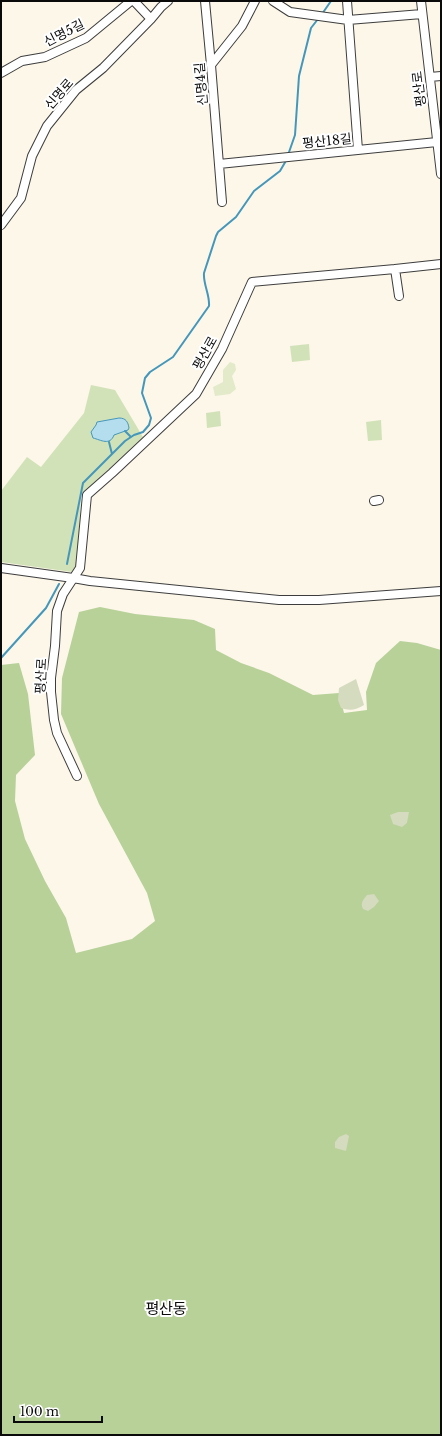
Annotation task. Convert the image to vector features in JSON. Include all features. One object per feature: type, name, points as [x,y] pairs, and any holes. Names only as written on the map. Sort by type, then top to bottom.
[{"type":"street","name":"신명5길","points":[[1,73],[22,61],[44,57],[86,38],[133,1],[151,19]]},
{"type":"street","name":"신명로","points":[[1,225],[21,198],[32,156],[47,126],[76,90],[103,68],[168,1]]},
{"type":"street","name":"신명4길","points":[[205,1],[222,202]]},
{"type":"street","points":[[211,65],[242,26],[255,1]]},
{"type":"street","points":[[273,1],[290,12],[348,20],[422,14]]},
{"type":"street","points":[[347,1],[358,150]]},
{"type":"street","name":"평산로","points":[[421,1],[439,139],[441,174]]},
{"type":"street","points":[[430,77],[441,76]]},
{"type":"street","name":"평산18길","points":[[219,164],[358,150],[439,139]]},
{"type":"street","name":"평산로","points":[[77,776],[57,733],[50,692],[56,646],[57,611],[62,594],[80,568],[87,495],[196,394],[222,349],[252,282],[394,270],[441,264]]},
{"type":"street","points":[[394,270],[399,296]]},
{"type":"street","points":[[1,568],[73,578],[90,582],[279,600],[319,600],[441,591]]},
{"type":"green space","points":[[309,344],[310,360],[292,362],[290,346]]},
{"type":"green space","points":[[230,362],[235,364],[236,370],[232,376],[236,389],[230,394],[215,396],[213,387],[223,382],[223,370]]},
{"type":"green space","points":[[91,385],[115,390],[143,437],[81,495],[77,567],[72,572],[1,562],[1,491],[27,457],[41,467],[84,413]]},
{"type":"green space","points":[[220,411],[221,426],[207,428],[206,413]]},
{"type":"green space","points":[[381,420],[382,440],[368,441],[366,422]]},
{"type":"green space","points":[[100,607],[135,614],[194,620],[215,629],[216,650],[241,663],[269,673],[313,695],[339,693],[344,713],[367,710],[366,692],[376,663],[400,641],[417,643],[441,650],[441,1435],[1,1435],[1,665],[19,663],[28,694],[35,755],[16,775],[15,801],[25,839],[45,881],[66,918],[76,953],[132,939],[155,921],[147,893],[99,804],[61,714],[62,678],[79,612]]},
{"type":"green space","points":[[356,679],[364,705],[353,710],[341,708],[338,700],[339,688]]},
{"type":"green space","points":[[398,812],[409,812],[407,823],[402,827],[393,824],[390,815]]},
{"type":"green space","points":[[374,894],[379,901],[368,911],[363,909],[362,903],[364,898],[367,895]]},
{"type":"green space","points":[[346,1134],[349,1136],[346,1151],[335,1148],[335,1142],[339,1137]]},
{"type":"water","points":[[119,418],[126,421],[129,428],[128,430],[114,435],[108,441],[93,438],[91,432],[97,422]]},
{"type":"waterway","points":[[322,14],[331,1]]},
{"type":"waterway","points":[[288,155],[295,135],[299,76],[311,28],[318,19]]},
{"type":"waterway","points":[[67,564],[83,483],[125,441],[134,435],[143,432],[149,425],[151,418],[142,393],[145,378],[150,372],[173,357],[209,306],[204,273],[218,232],[236,217],[254,191],[280,171],[287,159]]},
{"type":"waterway","points":[[125,431],[131,437]]},
{"type":"waterway","points":[[109,442],[112,454]]},
{"type":"waterway","points":[[1,658],[46,608],[59,584]]},
{"type":"district","name":"평산동","points":[[166,1308]]}]
